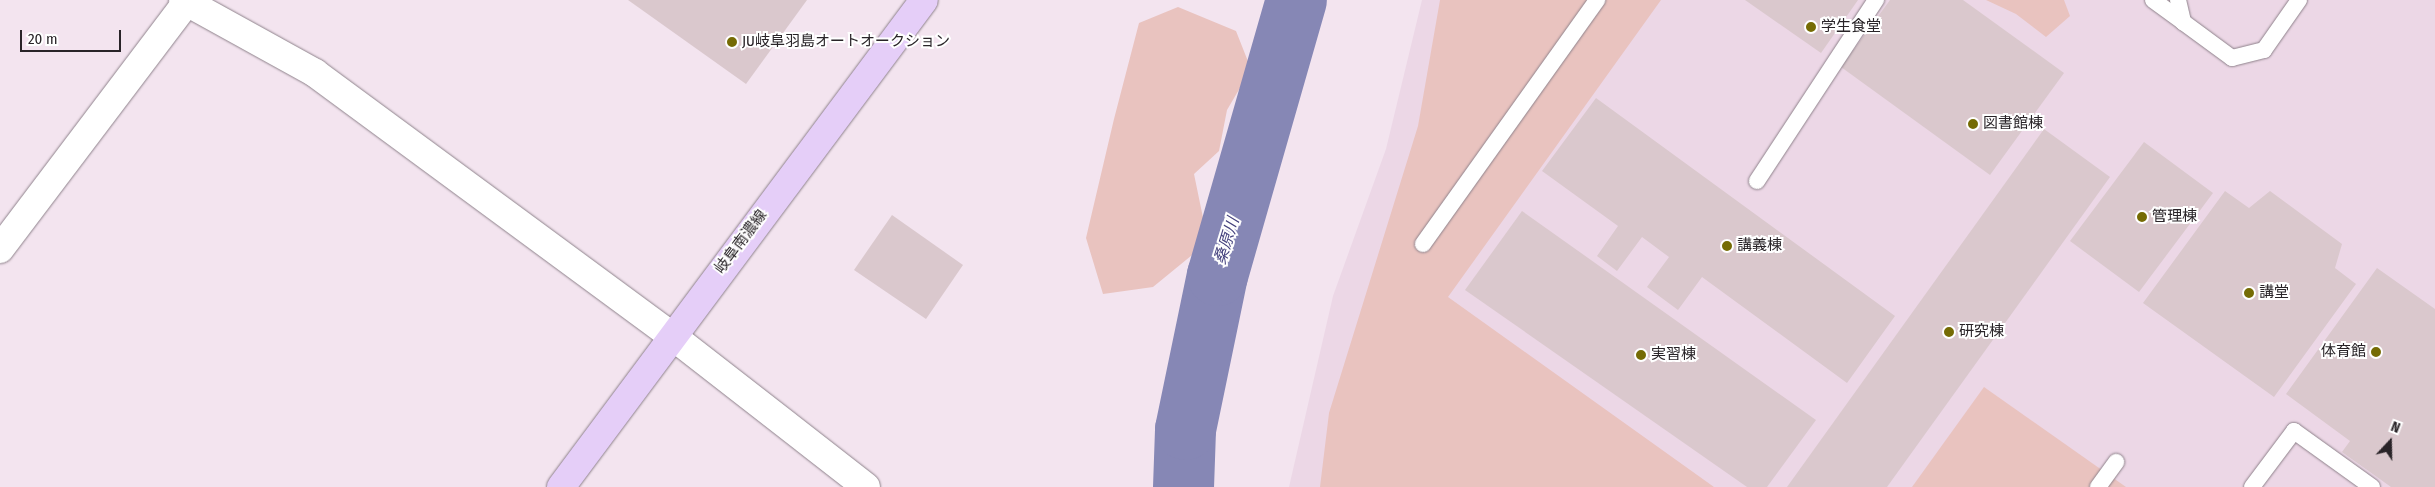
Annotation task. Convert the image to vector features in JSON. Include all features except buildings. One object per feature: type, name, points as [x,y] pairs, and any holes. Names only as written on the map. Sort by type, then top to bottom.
[{"type":"main road","name":"岐阜南濃線","points":[[560,487],[670,335],[924,0]]},
{"type":"street","points":[[0,249],[185,1],[316,73],[670,335],[866,487]]},
{"type":"lane","points":[[1424,244],[1597,0]]},
{"type":"lane","points":[[1757,181],[1876,0]]},
{"type":"lane","points":[[2153,0],[2232,58],[2264,50],[2299,0]]},
{"type":"lane","points":[[2178,0],[2182,22]]},
{"type":"lane","points":[[2252,487],[2294,431],[2372,487]]},
{"type":"lane","points":[[2098,487],[2116,462]]},
{"type":"shaded area","points":[[1422,0],[2435,0],[2435,487],[1289,487],[1333,296],[1386,149]]},
{"type":"shaded area","points":[[1440,0],[1661,0],[1448,297],[1714,487],[1320,487],[1329,413],[1418,126]]},
{"type":"shaded area","points":[[1986,0],[2064,0],[2070,16],[2046,37],[2016,14]]},
{"type":"shaded area","points":[[1178,7],[1236,31],[1251,69],[1227,110],[1219,151],[1194,174],[1208,242],[1153,287],[1103,294],[1086,238],[1139,23]]},
{"type":"shaded area","points":[[1984,387],[2126,487],[1912,487]]},
{"type":"waterway","name":"桑原川","points":[[1183,487],[1185,429],[1217,275],[1296,0]]},
{"type":"place","name":"学生食堂","points":[[1811,27]]},
{"type":"place","name":"JU岐阜羽島オートオークション","points":[[732,42]]},
{"type":"place","name":"図書館棟","points":[[1973,124]]},
{"type":"place","name":"管理棟","points":[[2142,217]]},
{"type":"place","name":"講義棟","points":[[1727,246]]},
{"type":"place","name":"講堂","points":[[2249,293]]},
{"type":"place","name":"研究棟","points":[[1949,332]]},
{"type":"place","name":"体育館","points":[[2376,352]]},
{"type":"place","name":"実習棟","points":[[1641,355]]}]
